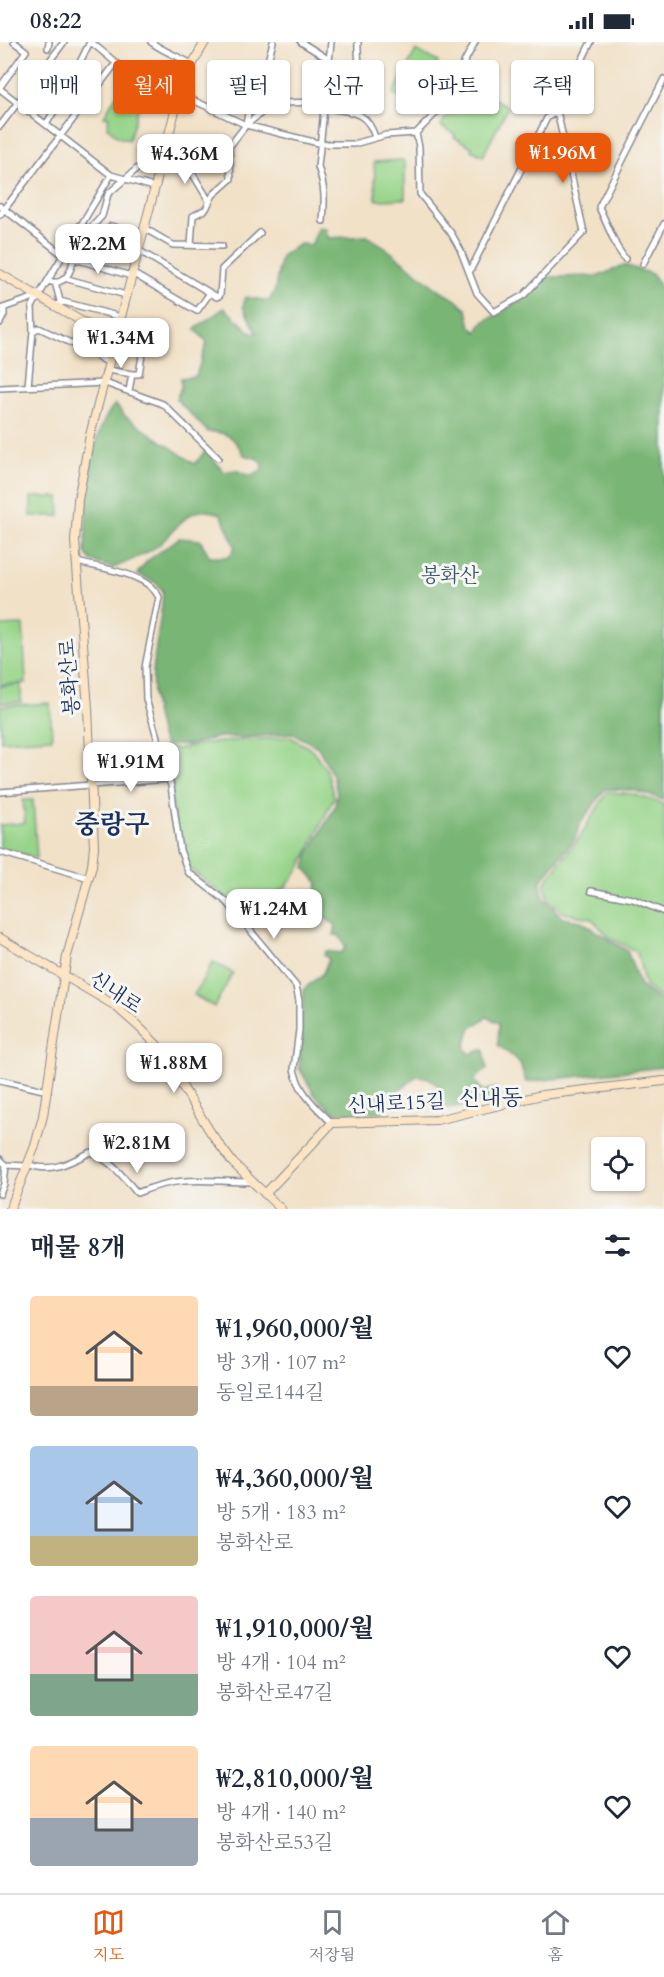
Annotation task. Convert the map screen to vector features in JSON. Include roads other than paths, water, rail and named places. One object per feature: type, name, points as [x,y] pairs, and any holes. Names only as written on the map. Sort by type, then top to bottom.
[{"type":"main road","name":"봉화산로","points":[[194,60],[205,42]]},
{"type":"main road","name":"봉화산로","points":[[10,1209],[36,1140],[48,1091],[63,978],[94,847],[77,562],[78,500],[90,435],[174,114]]},
{"type":"main road","points":[[0,274],[38,296],[116,333]]},
{"type":"main road","name":"신내로","points":[[0,938],[63,978],[114,1005],[157,1045],[211,1133],[233,1163],[281,1209]]},
{"type":"main road","name":"신내로15길","points":[[265,1194],[332,1123],[437,1120],[542,1095],[664,1081]]},
{"type":"street","points":[[0,126],[18,102],[0,88],[27,51],[14,42]]},
{"type":"street","points":[[50,60],[64,42]]},
{"type":"street","points":[[46,124],[91,42],[113,60]]},
{"type":"street","points":[[151,42],[164,52],[176,54],[186,60]]},
{"type":"street","points":[[246,125],[252,89],[272,67],[269,57],[273,42]]},
{"type":"street","points":[[301,42],[328,59],[331,42]]},
{"type":"street","points":[[357,60],[358,42]]},
{"type":"street","points":[[195,101],[246,125],[322,144],[354,144],[375,137],[416,133],[438,111],[475,42]]},
{"type":"street","points":[[582,60],[591,42]]},
{"type":"street","points":[[63,255],[2,210],[62,137],[113,67]]},
{"type":"street","points":[[625,259],[616,247],[598,207],[664,79]]},
{"type":"street","points":[[191,245],[193,217],[206,209],[209,201],[231,179],[229,147],[246,125],[278,103],[302,104]]},
{"type":"street","points":[[33,114],[111,175],[154,188]]},
{"type":"street","points":[[323,221],[326,197],[318,167],[324,114]]},
{"type":"street","points":[[362,114],[370,123],[375,137]]},
{"type":"street","points":[[470,271],[547,118],[553,114]]},
{"type":"street","points":[[416,133],[419,147],[420,194],[451,233],[470,271],[477,293],[494,312],[525,295],[584,232],[558,114]]},
{"type":"street","points":[[182,156],[209,201]]},
{"type":"street","points":[[80,225],[90,229],[102,216],[108,194],[141,166],[159,170]]},
{"type":"street","points":[[28,386],[33,330],[32,307],[111,175]]},
{"type":"street","points":[[643,264],[664,224]]},
{"type":"street","points":[[111,226],[143,232],[169,243],[222,246]]},
{"type":"street","points":[[138,250],[216,297],[220,295],[222,269],[260,232]]},
{"type":"street","points":[[48,281],[56,282],[64,278],[75,260],[76,249],[73,237]]},
{"type":"street","points":[[75,260],[132,274],[197,311],[210,293]]},
{"type":"street","points":[[64,278],[126,295]]},
{"type":"street","points":[[56,282],[59,304],[121,317]]},
{"type":"street","points":[[0,323],[4,315],[2,309],[38,296]]},
{"type":"street","points":[[33,330],[39,328],[74,344],[84,342],[109,367],[139,374],[145,336],[116,333]]},
{"type":"street","points":[[129,391],[132,374]]},
{"type":"street","points":[[0,388],[105,383],[163,404],[218,458]]},
{"type":"street","points":[[77,562],[142,580],[154,586],[159,597],[145,667],[146,699],[169,779],[180,850],[188,872],[227,902],[296,986],[299,1001],[294,1069],[296,1080],[305,1095],[332,1123]]},
{"type":"street","points":[[0,792],[91,783],[169,779]]},
{"type":"street","points":[[0,852],[88,878]]},
{"type":"street","points":[[591,891],[633,899],[664,912]]},
{"type":"street","points":[[0,1080],[48,1091]]},
{"type":"street","points":[[0,1159],[6,1165],[27,1165],[37,1168],[58,1167],[91,1152],[104,1158],[120,1172],[137,1193],[166,1182],[193,1179],[252,1182]]},
{"type":"street","points":[[0,1194],[6,1165]]},
{"type":"district","name":"중랑구","points":[[112,824]]},
{"type":"district","name":"신내동","points":[[491,1097]]},
{"type":"park label","name":"봉화산","points":[[450,575]]}]
